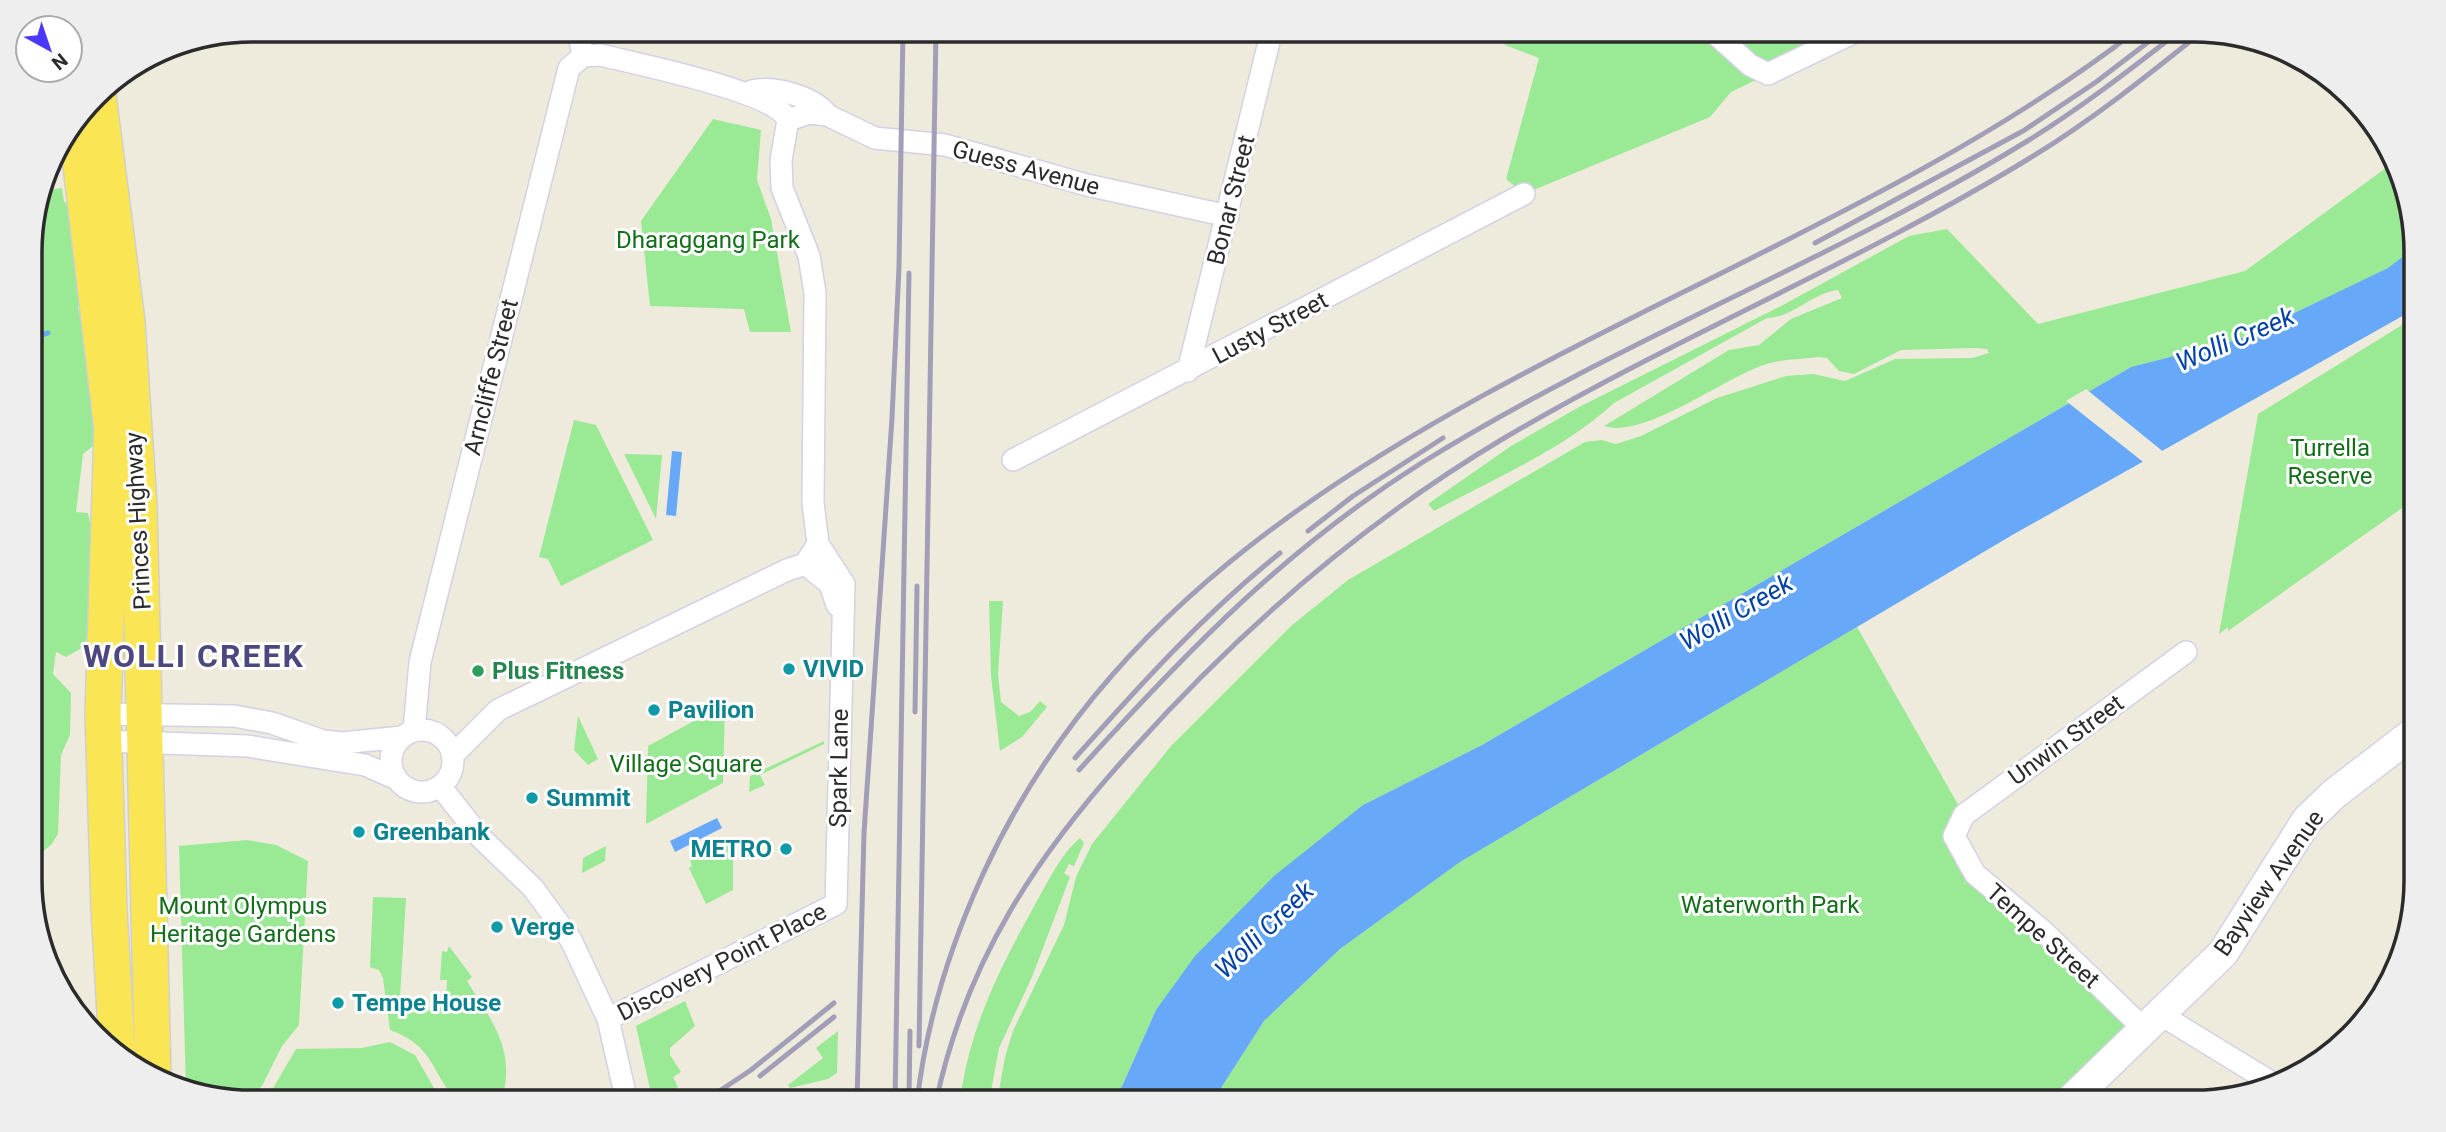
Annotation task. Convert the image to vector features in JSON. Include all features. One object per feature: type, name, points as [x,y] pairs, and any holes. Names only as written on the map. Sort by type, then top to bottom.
[{"type":"highway","name":"Princes Highway","points":[[100,107],[127,322],[139,505],[153,1065]]},
{"type":"highway","name":"Princes Highway","points":[[77,134],[113,429],[104,728],[117,1041]]},
{"type":"main road","name":"Bayview Avenue","points":[[2081,1090],[2223,953],[2307,820],[2334,793],[2404,740]]},
{"type":"street","points":[[580,42],[583,56]]},
{"type":"street","name":"Bonar Street","points":[[1188,371],[1269,42]]},
{"type":"street","points":[[1724,42],[1750,65],[1768,74],[1834,42]]},
{"type":"street","name":"Guess Avenue","points":[[583,56],[601,55],[746,93],[776,106],[788,120]]},
{"type":"street","name":"Arncliffe Street","points":[[408,734],[420,662],[564,81],[569,68],[583,56]]},
{"type":"street","name":"Guess Avenue","points":[[746,93],[769,89],[789,94],[821,108],[827,115],[875,138],[945,145],[1087,185],[1227,216]]},
{"type":"street","points":[[452,756],[498,710],[787,570],[806,564],[818,544],[813,503],[815,293],[809,256],[782,188],[781,160],[788,120],[809,113],[827,115]]},
{"type":"street","name":"Lusty Street","points":[[1013,460],[1524,194]]},
{"type":"street","name":"Spark Lane","points":[[818,544],[844,584],[845,619],[841,631]]},
{"type":"street","name":"Spark Lane","points":[[806,564],[820,573],[834,590],[841,631],[836,904]]},
{"type":"street","name":"Unwin Street","points":[[1955,836],[1964,815],[2186,652]]},
{"type":"street","points":[[104,728],[146,729],[365,765],[417,791],[440,786],[450,772],[452,756],[449,746],[434,732],[342,743],[323,741],[272,723],[234,716],[146,729]]},
{"type":"street","points":[[397,779],[391,762],[396,744],[408,734]]},
{"type":"street","points":[[440,786],[475,831],[521,875],[547,906],[583,962],[608,1019],[624,1090]]},
{"type":"street","name":"Tempe Street","points":[[1955,836],[1975,874],[2150,1021],[2264,1078]]},
{"type":"street","name":"Discovery Point Place","points":[[608,1019],[836,904]]},
{"type":"green space","points":[[1504,42],[1834,42],[1731,92],[1710,117],[1524,194],[1506,179],[1539,58],[1505,45]]},
{"type":"green space","name":"Dharaggang Park","points":[[713,119],[761,130],[757,180],[771,219],[791,332],[750,332],[744,309],[650,306],[641,221]]},
{"type":"green space","points":[[2386,168],[2397,197],[2404,252],[2404,256],[2389,268],[2240,339],[2131,367],[1482,745],[1363,805],[1156,1010],[1120,1090],[999,1090],[1013,1031],[1064,925],[1076,877],[1092,844],[1171,746],[1291,626],[1348,580],[1585,442],[1601,440],[1616,444],[1641,436],[1717,398],[1786,376],[1813,374],[1845,381],[1895,359],[1972,358],[1989,353],[1987,349],[1976,348],[1901,350],[1854,374],[1839,371],[1827,358],[1770,363],[1752,369],[1687,404],[1641,424],[1621,428],[1604,426],[1729,350],[1759,345],[1791,319],[1842,298],[1838,290],[1828,292],[1786,314],[1767,318],[1614,403],[1573,435],[1504,475],[1434,511],[1428,504],[1511,446],[1581,406],[1783,305],[1909,236],[1947,229],[2038,324],[2245,271]]},
{"type":"green space","points":[[62,188],[64,202],[74,205],[88,298],[78,307],[79,313],[91,320],[99,441],[83,454],[76,512],[88,513],[91,528],[88,637],[80,649],[66,657],[56,652],[53,674],[71,693],[70,735],[61,755],[58,834],[42,852],[42,238],[52,190]]},
{"type":"green space","name":"Turrella Reserve","points":[[2404,324],[2404,507],[2228,631],[2228,627],[2219,634],[2258,414]]},
{"type":"green space","points":[[574,420],[596,425],[653,540],[561,586],[548,559],[539,557]]},
{"type":"green space","points":[[624,454],[662,455],[656,519]]},
{"type":"green space","points":[[989,601],[1003,601],[998,674],[1001,702],[1019,716],[1030,712],[1040,701],[1047,707],[1022,737],[1000,751],[991,676]]},
{"type":"green space","name":"Waterworth Park","points":[[1857,627],[1964,815],[1955,836],[1975,874],[2150,1021],[2084,1090],[1220,1090],[1264,1021],[1340,949],[1460,862]]},
{"type":"green space","name":"Village Square","points":[[725,704],[723,783],[646,824],[648,746]]},
{"type":"green space","points":[[578,716],[598,759],[588,765],[574,750]]},
{"type":"green space","points":[[824,741],[824,744],[760,775],[765,785],[749,792],[750,776]]},
{"type":"green space","points":[[1080,838],[1084,843],[1074,866],[1069,864],[1064,873],[1070,877],[1032,977],[999,1048],[991,1090],[962,1090],[973,1040],[990,993],[1012,947],[1067,851]]},
{"type":"green space","points":[[733,839],[733,890],[706,904],[689,868],[692,866],[690,860]]},
{"type":"green space","name":"Mount Olympus Heritage Gardens","points":[[247,840],[276,845],[308,861],[299,1025],[282,1046],[262,1086],[257,1090],[224,1088],[186,1079],[179,846]]},
{"type":"green space","points":[[606,846],[605,861],[582,873],[583,858]]},
{"type":"green space","points":[[373,897],[406,898],[400,998],[414,1010],[429,1011],[446,996],[447,980],[440,980],[442,951],[447,952],[449,946],[472,977],[467,981],[500,1038],[506,1067],[504,1090],[448,1090],[423,1051],[404,1036],[390,1030],[383,978],[379,970],[370,967]]},
{"type":"green space","points":[[685,1001],[695,1026],[670,1048],[670,1055],[681,1072],[673,1077],[678,1087],[673,1090],[650,1090],[636,1026]]},
{"type":"green space","points":[[838,1031],[837,1073],[828,1079],[790,1088],[788,1085],[823,1058],[816,1048]]},
{"type":"green space","points":[[390,1042],[415,1055],[435,1090],[272,1090],[296,1049],[362,1048]]},
{"type":"water","name":"Wolli Creek","points":[[2404,256],[2404,315],[2014,534],[1460,862],[1340,949],[1264,1021],[1220,1090],[1120,1090],[1156,1010],[1195,956],[1274,876],[1363,805],[1482,745],[2131,367],[2240,339],[2388,268]]},
{"type":"water","points":[[672,451],[682,452],[676,516],[666,515]]},
{"type":"water","points":[[717,818],[722,828],[675,852],[670,841]]},
{"type":"pier","points":[[2086,389],[2166,454],[2147,465],[2066,401]]},
{"type":"waterway","points":[[42,335],[48,333]]},
{"type":"railway","points":[[857,1090],[864,833],[892,418],[899,267],[903,42]]},
{"type":"railway","points":[[919,1046],[936,42]]},
{"type":"railway","points":[[919,1090],[926,1044],[941,986],[960,929],[983,874],[1078,716],[1201,587],[1344,479],[1500,386],[1830,218],[1989,130],[2119,42]]},
{"type":"railway","points":[[1815,243],[2023,131],[2096,82],[2148,42]]},
{"type":"railway","points":[[1079,770],[1159,684],[1240,604],[1327,529],[1423,462],[1497,418],[1573,378],[1803,263],[1955,183],[2068,114],[2165,42]]},
{"type":"railway","points":[[939,1090],[949,1050],[986,956],[1010,912],[1066,828],[1175,704],[1261,620],[1306,581],[1401,506],[1501,440],[1632,368],[1966,196],[2030,158],[2097,113],[2189,42]]},
{"type":"railway","points":[[895,1090],[909,273]]},
{"type":"railway","points":[[1308,531],[1353,496],[1443,438]]},
{"type":"railway","points":[[1075,758],[1199,625],[1280,553]]},
{"type":"railway","points":[[915,712],[917,586]]},
{"type":"railway","points":[[721,1090],[751,1070],[834,1003]]},
{"type":"railway","points":[[760,1076],[834,1017]]},
{"type":"railway","points":[[909,1090],[910,1031]]},
{"type":"place","name":"VIVID","points":[[789,669]]},
{"type":"place","name":"Plus Fitness","points":[[478,671]]},
{"type":"place","name":"Pavilion","points":[[654,710]]},
{"type":"place","name":"Summit","points":[[532,798]]},
{"type":"place","name":"Greenbank","points":[[359,832]]},
{"type":"place","name":"METRO","points":[[786,849]]},
{"type":"place","name":"Verge","points":[[497,927]]},
{"type":"place","name":"Tempe House","points":[[338,1003]]},
{"type":"district","name":"WOLLI CREEK","points":[[194,656]]}]
